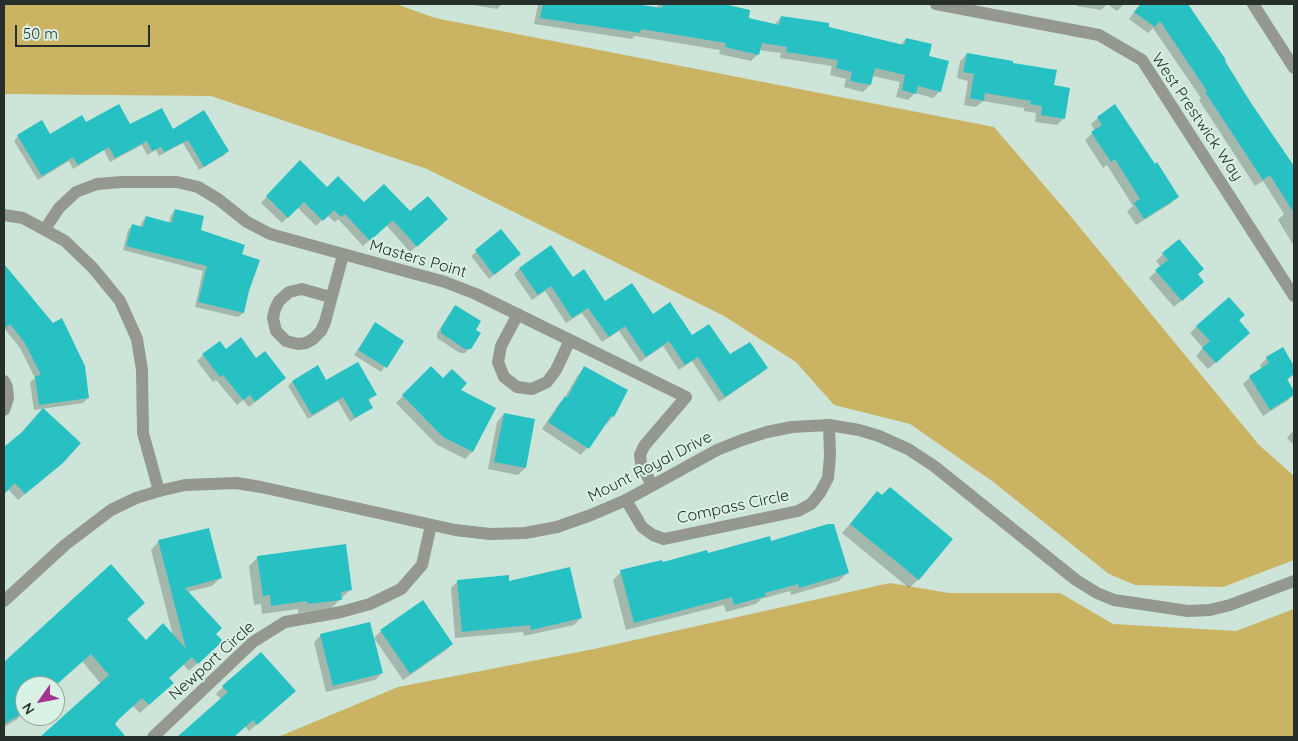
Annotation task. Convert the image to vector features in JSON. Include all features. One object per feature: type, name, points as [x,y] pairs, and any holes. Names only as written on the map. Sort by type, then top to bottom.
[{"type":"street","name":"West Prestwick Way","points":[[936,4],[1099,35],[1142,60],[1294,296]]},
{"type":"street","points":[[1253,4],[1294,68]]},
{"type":"street","name":"Masters Point","points":[[45,229],[59,208],[76,192],[97,184],[177,182],[198,187],[218,199],[247,222],[270,234],[445,282],[476,294],[686,397],[644,446],[640,455],[641,464],[652,485]]},
{"type":"street","points":[[4,214],[23,218],[65,241],[93,268],[120,301],[137,339],[142,370],[143,433],[159,491]]},
{"type":"street","points":[[330,297],[302,289],[289,292],[279,301],[275,309],[273,318],[279,336],[292,344],[306,343],[321,331],[343,255]]},
{"type":"street","points":[[518,314],[501,346],[498,362],[504,377],[517,386],[532,389],[547,382],[556,370],[570,340]]},
{"type":"street","points":[[4,381],[7,387],[8,398],[4,410]]},
{"type":"street","name":"Mount Royal Drive","points":[[6,595],[65,545],[111,510],[136,498],[185,485],[236,483],[277,490],[455,530],[490,534],[525,533],[557,527],[591,516],[626,500],[717,450],[742,440],[792,427],[829,425],[859,430],[879,436],[908,449],[934,466],[1076,580],[1096,593],[1114,600],[1188,611],[1210,610],[1230,605],[1294,581]]},
{"type":"street","name":"Compass Circle","points":[[626,500],[642,527],[652,535],[664,539],[798,511],[811,504],[820,494],[828,478],[830,456],[829,425]]},
{"type":"street","name":"Newport Circle","points":[[154,737],[253,642],[285,622],[341,612],[370,604],[401,588],[422,565],[431,525]]},
{"type":"shaded area","points":[[4,4],[396,4],[435,18],[994,127],[1068,213],[1259,445],[1294,476],[1294,560],[1223,587],[1135,585],[1109,574],[992,481],[910,424],[834,405],[796,362],[724,316],[427,169],[211,96],[4,94]]},
{"type":"shaded area","points":[[890,583],[949,593],[1060,593],[1113,624],[1236,631],[1294,609],[1294,737],[278,737],[398,687],[594,649]]},
{"type":"building","points":[[543,4],[636,4],[662,8],[663,4],[724,4],[750,10],[749,18],[779,25],[781,16],[829,23],[829,27],[904,45],[906,38],[932,44],[929,56],[949,61],[941,92],[918,86],[916,94],[902,90],[905,75],[875,68],[871,85],[850,81],[852,72],[836,68],[838,60],[786,52],[787,47],[762,43],[759,55],[725,47],[726,43],[641,29],[640,33],[540,18]]},
{"type":"building","points":[[1141,4],[1188,4],[1294,166],[1294,213],[1270,175],[1263,180],[1160,21],[1155,27],[1134,12]]},
{"type":"building","points":[[967,53],[1057,70],[1054,85],[1070,88],[1065,119],[1041,115],[1042,106],[1030,104],[1031,101],[985,93],[984,101],[970,98],[974,74],[963,72]]},
{"type":"building","points":[[119,104],[130,124],[162,108],[173,129],[204,110],[229,151],[204,167],[188,140],[164,152],[161,147],[152,151],[147,141],[115,158],[109,147],[78,165],[73,157],[42,176],[17,135],[42,120],[50,134],[82,115],[86,122]]},
{"type":"building","points":[[1115,104],[1155,164],[1157,162],[1179,197],[1144,219],[1134,203],[1140,199],[1115,159],[1111,162],[1091,132],[1102,125],[1097,117]]},
{"type":"building","points":[[300,160],[327,187],[338,176],[364,202],[384,184],[410,211],[428,196],[448,219],[417,247],[393,220],[370,241],[345,214],[341,217],[334,210],[323,221],[304,202],[288,218],[266,196]]},
{"type":"building","points":[[175,209],[204,216],[201,230],[245,245],[242,254],[260,260],[249,291],[244,313],[198,302],[207,266],[126,246],[132,224],[143,227],[146,216],[172,223]]},
{"type":"building","points":[[501,229],[521,254],[494,275],[475,250]]},
{"type":"building","points":[[1179,239],[1204,269],[1198,274],[1204,282],[1182,301],[1155,270],[1168,260],[1162,253]]},
{"type":"building","points":[[551,245],[573,277],[584,269],[605,301],[632,283],[653,314],[670,302],[692,335],[709,324],[730,354],[750,342],[768,368],[725,397],[698,357],[685,365],[669,341],[646,357],[625,326],[609,337],[588,308],[572,318],[551,286],[538,295],[519,268]]},
{"type":"building","points":[[4,264],[53,323],[62,318],[85,366],[89,398],[39,405],[35,376],[41,375],[25,343],[10,324],[4,329]]},
{"type":"building","points":[[1229,297],[1245,315],[1239,320],[1250,333],[1216,363],[1202,348],[1210,341],[1196,326]]},
{"type":"building","points":[[455,305],[481,321],[476,330],[481,333],[471,349],[465,349],[441,333],[441,328]]},
{"type":"building","points":[[375,322],[404,341],[387,368],[358,350]]},
{"type":"building","points":[[241,337],[256,358],[265,351],[286,378],[255,402],[250,395],[243,400],[223,375],[220,377],[202,354],[220,341],[226,349]]},
{"type":"building","points":[[1283,347],[1294,366],[1294,374],[1287,379],[1294,391],[1294,395],[1270,410],[1249,376],[1269,363],[1266,357]]},
{"type":"building","points":[[358,362],[377,395],[368,399],[373,408],[355,418],[343,397],[312,415],[292,381],[318,365],[326,380]]},
{"type":"building","points":[[431,366],[443,378],[452,369],[467,383],[461,390],[496,408],[473,452],[443,437],[402,395]]},
{"type":"building","points":[[584,366],[628,390],[614,417],[611,416],[589,449],[548,422],[565,396],[567,398]]},
{"type":"building","points":[[43,408],[81,443],[63,463],[25,494],[15,483],[4,494],[4,447],[22,432]]},
{"type":"building","points":[[504,413],[535,419],[526,468],[494,462]]},
{"type":"building","points":[[890,487],[953,539],[919,580],[850,524],[877,491],[882,495]]},
{"type":"building","points":[[828,524],[834,524],[849,573],[799,588],[798,584],[765,593],[766,596],[734,605],[732,597],[634,623],[620,570],[662,560],[663,562],[707,550],[708,553],[770,536],[771,541]]},
{"type":"building","points":[[209,528],[222,578],[185,588],[222,628],[216,634],[223,641],[198,664],[192,657],[169,678],[174,683],[149,705],[142,698],[119,719],[115,724],[126,737],[40,737],[52,726],[65,726],[65,715],[109,675],[91,654],[65,677],[15,676],[15,718],[4,724],[4,662],[111,564],[145,603],[127,619],[146,640],[163,623],[186,649],[158,540]]},
{"type":"building","points":[[346,544],[352,590],[341,592],[342,600],[307,604],[307,601],[271,606],[270,595],[263,596],[257,556]]},
{"type":"building","points":[[570,567],[582,618],[531,630],[530,625],[462,632],[457,580],[509,575],[509,581]]},
{"type":"building","points":[[423,600],[453,644],[410,674],[380,630]]},
{"type":"building","points":[[370,622],[383,673],[333,686],[320,634]]},
{"type":"building","points":[[261,652],[296,691],[257,725],[253,720],[234,737],[177,737],[228,692],[222,686]]}]
